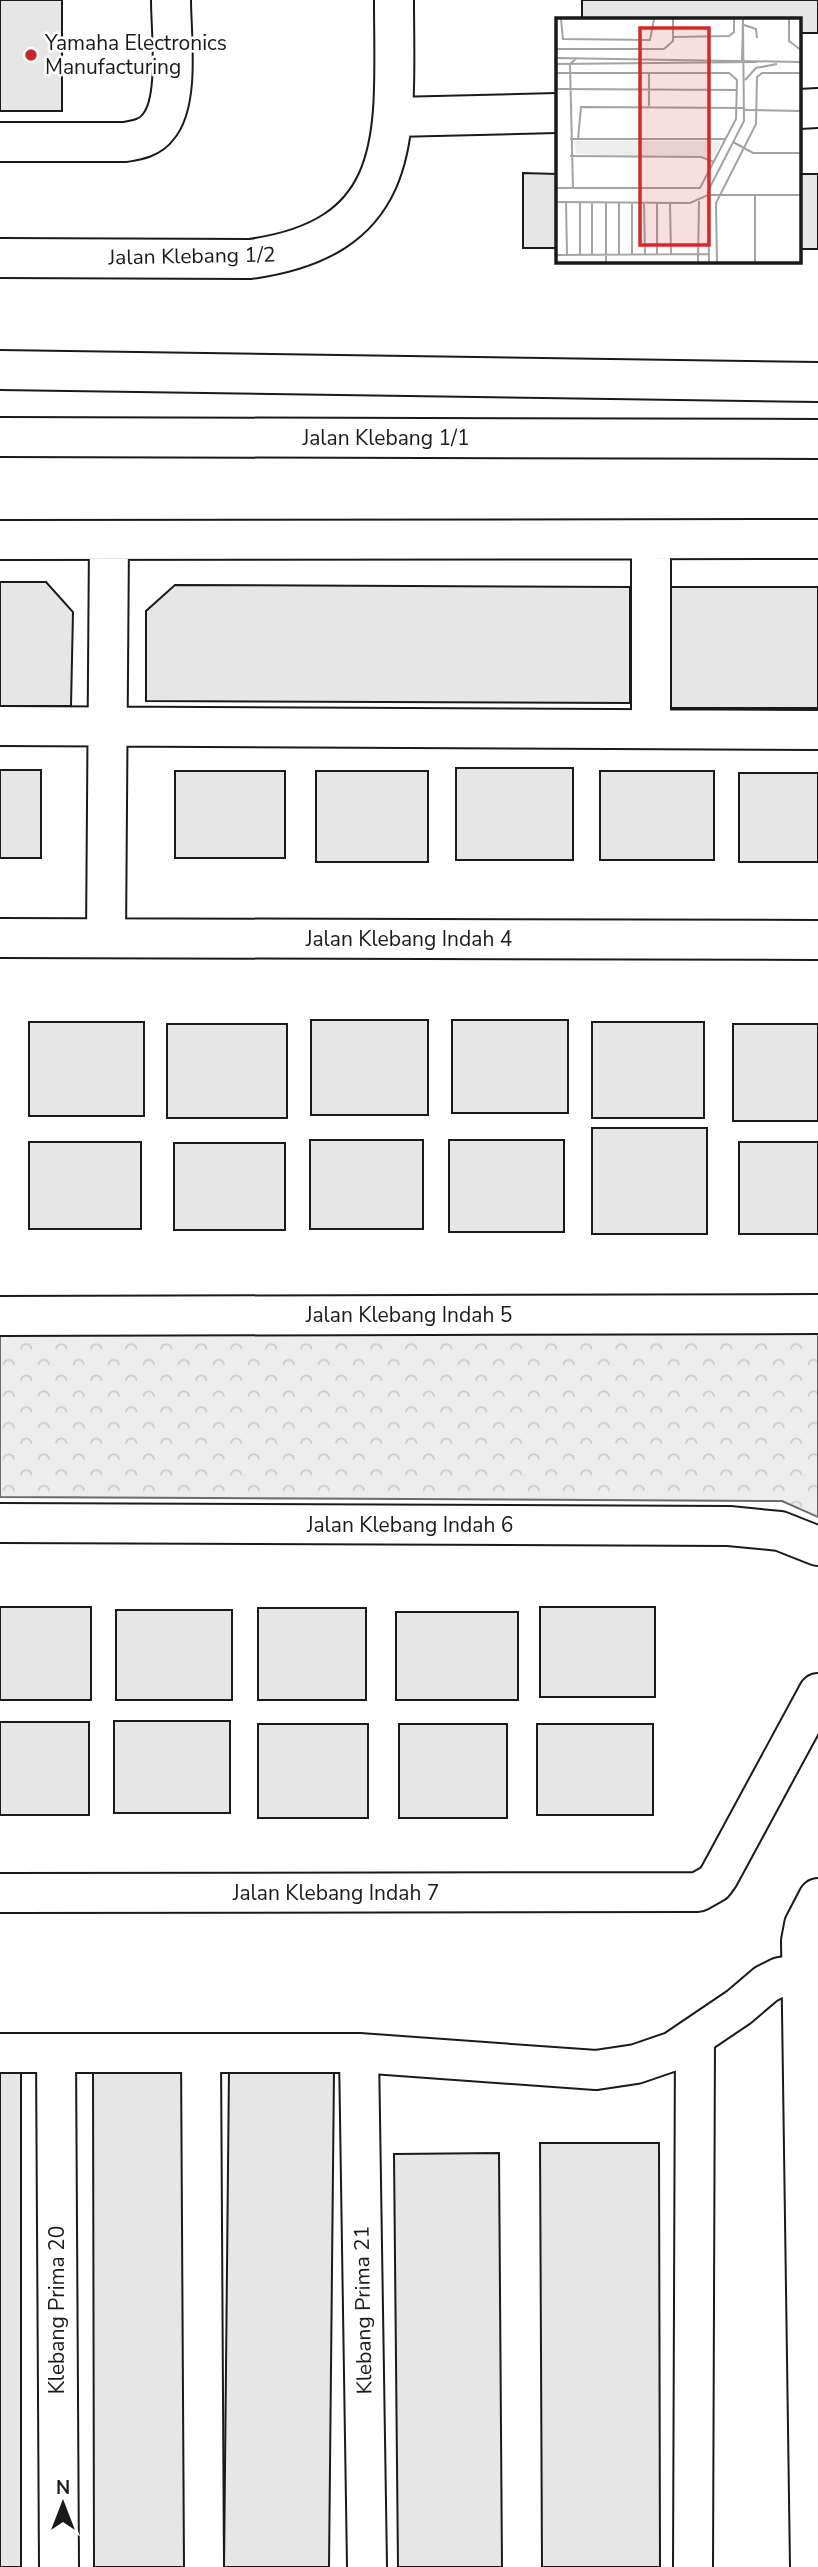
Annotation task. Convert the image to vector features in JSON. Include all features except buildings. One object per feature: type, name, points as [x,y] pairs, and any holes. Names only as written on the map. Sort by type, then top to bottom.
[{"type":"street","points":[[0,142],[125,142],[142,139],[157,129],[167,114],[171,97],[172,0]]},
{"type":"street","name":"Jalan Klebang 1/2","points":[[0,258],[250,259],[287,254],[321,240],[352,218],[375,188],[389,154],[394,98],[394,0]]},
{"type":"street","points":[[394,98],[556,113]]},
{"type":"street","points":[[800,109],[818,108]]},
{"type":"street","points":[[0,370],[727,383],[818,382]]},
{"type":"street","name":"Jalan Klebang 1/1","points":[[0,437],[771,439],[818,442]]},
{"type":"street","points":[[0,540],[818,539]]},
{"type":"street","points":[[106,938],[108,540]]},
{"type":"street","points":[[651,540],[651,729]]},
{"type":"street","points":[[0,726],[818,730]]},
{"type":"street","name":"Jalan Klebang Indah 4","points":[[0,938],[818,940]]},
{"type":"street","name":"Jalan Klebang Indah 5","points":[[0,1315],[818,1314]]},
{"type":"street","name":"Jalan Klebang Indah 6","points":[[0,1523],[729,1526],[780,1531],[818,1546]]},
{"type":"street","name":"Jalan Klebang Indah 7","points":[[0,1893],[698,1892],[714,1883],[818,1693]]},
{"type":"street","points":[[810,2567],[811,1971],[802,1933],[818,1898]]},
{"type":"street","points":[[0,2053],[359,2053],[596,2070],[636,2064],[674,2052],[739,2007],[766,1984],[811,1971]]},
{"type":"street","points":[[692,2567],[695,2037]]},
{"type":"street","name":"Klebang Prima 20","points":[[56,2053],[59,2567]]},
{"type":"street","points":[[201,2053],[204,2567]]},
{"type":"street","name":"Klebang Prima 21","points":[[359,2053],[367,2567]]},
{"type":"green space","points":[[0,1334],[818,1334],[818,1517],[782,1501],[0,1497]]},
{"type":"place","name":"Yamaha Electronics Manufacturing","points":[[31,55]]}]
